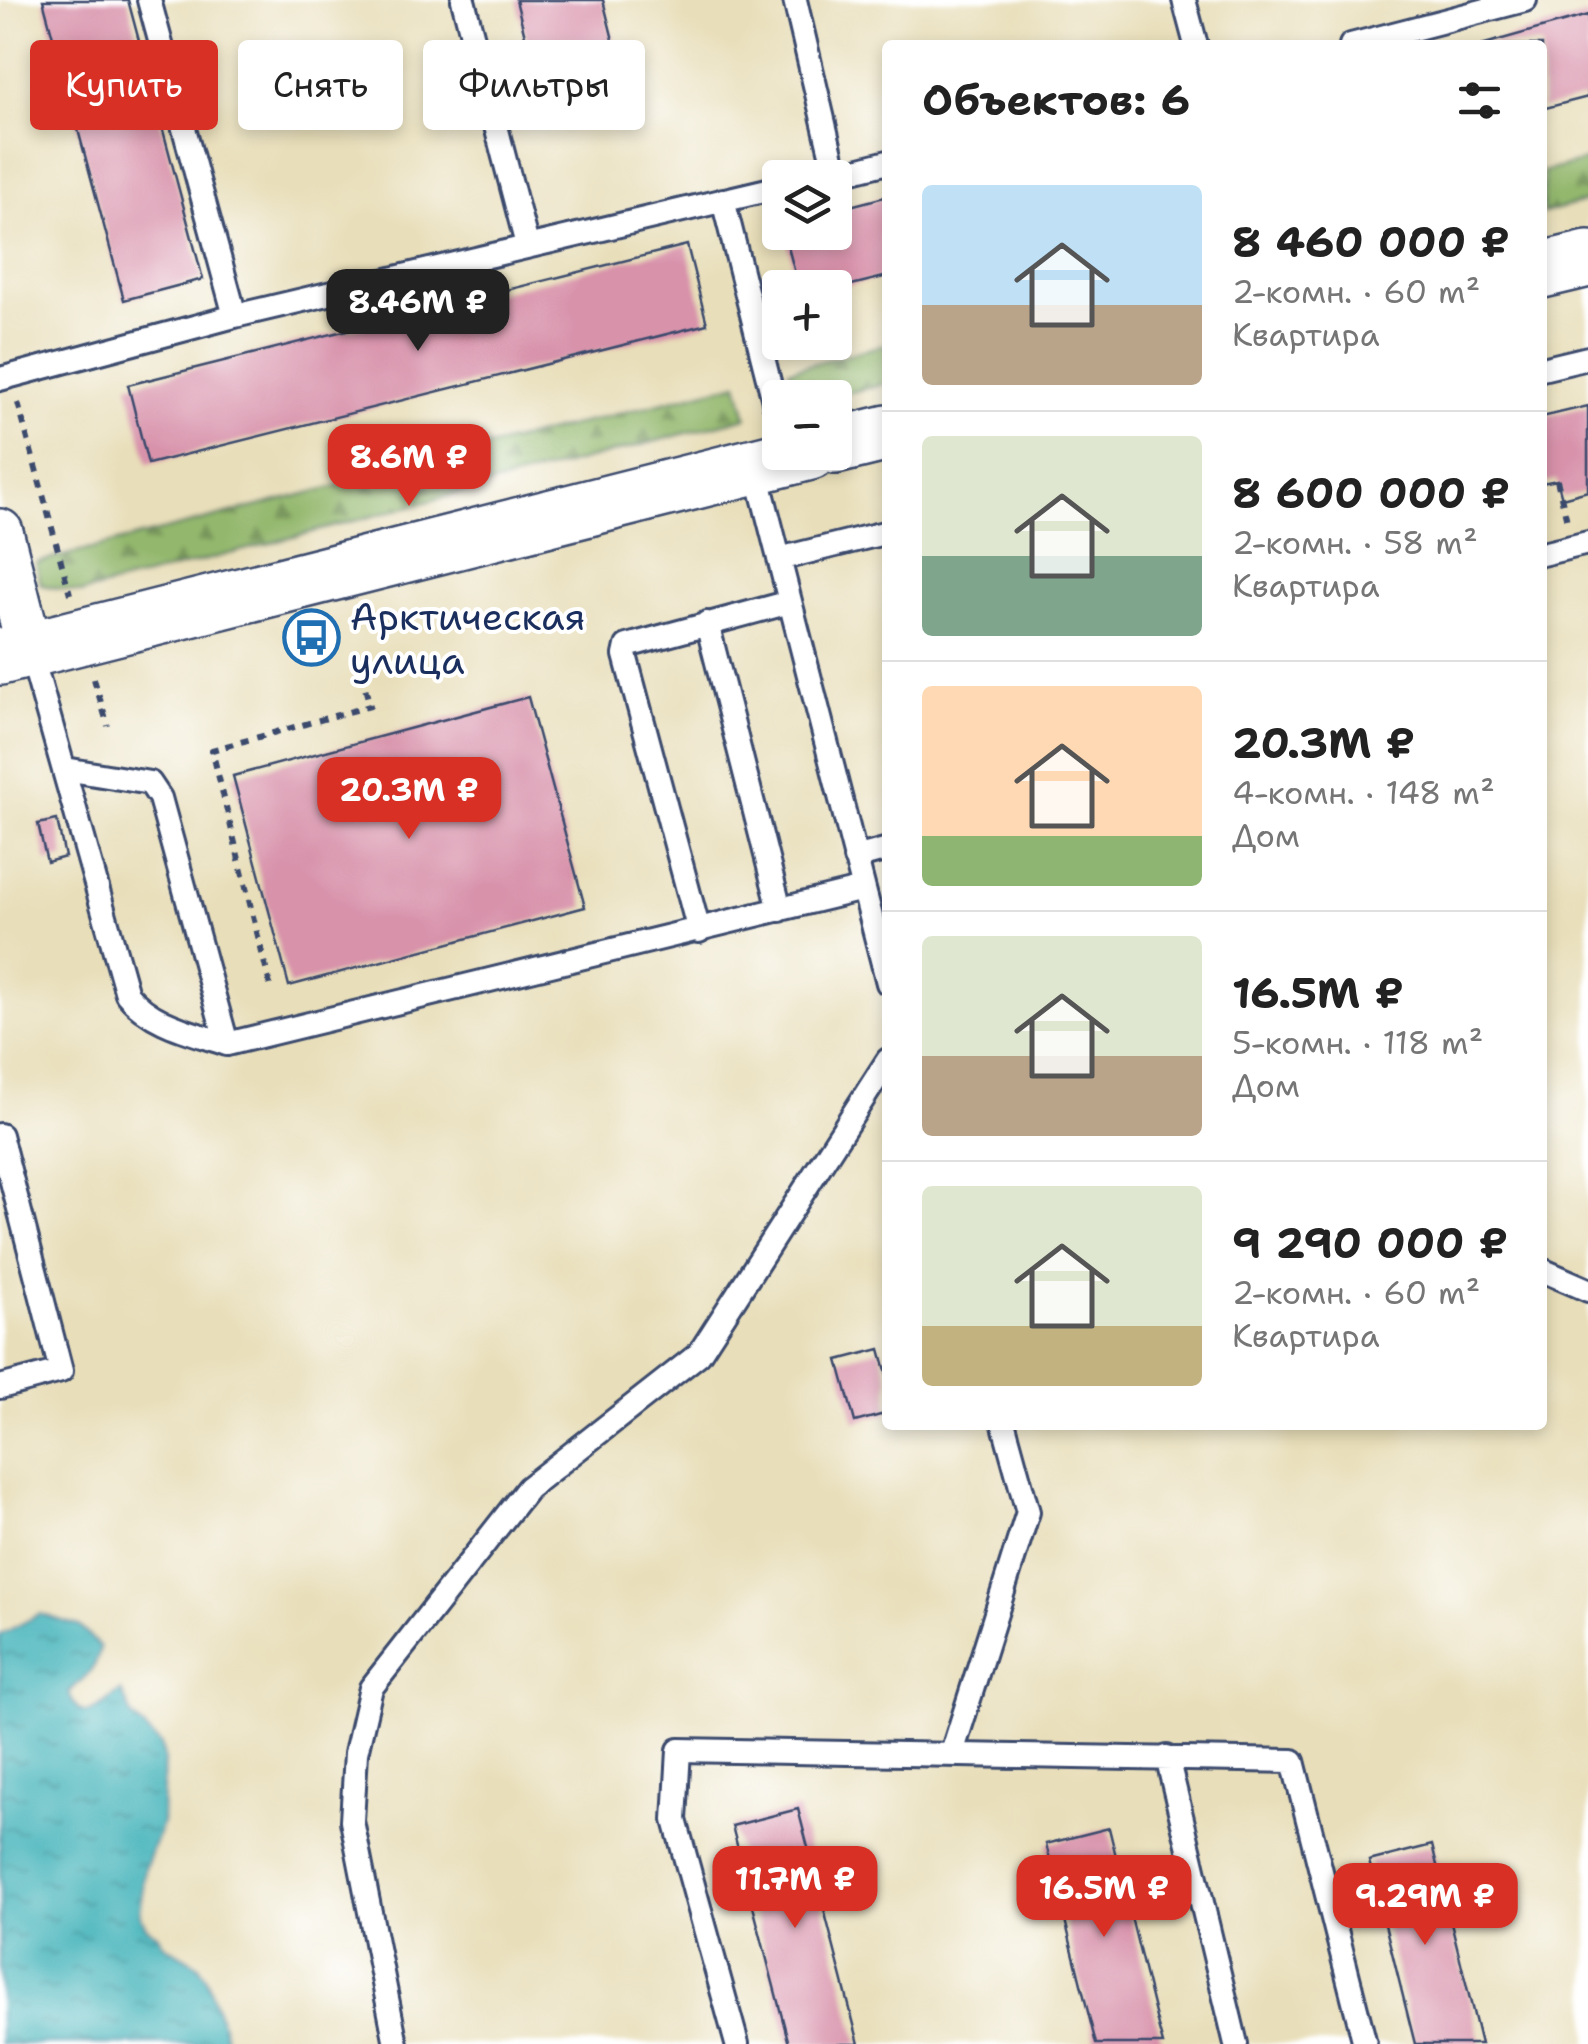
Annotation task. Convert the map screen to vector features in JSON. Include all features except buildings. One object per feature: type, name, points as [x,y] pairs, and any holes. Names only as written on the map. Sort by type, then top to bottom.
[{"type":"street","points":[[1547,269],[1588,259]]},
{"type":"street","points":[[852,439],[882,434]]},
{"type":"street","points":[[0,532],[15,654],[762,458]]},
{"type":"lane","points":[[149,0],[235,316]]},
{"type":"lane","points":[[464,0],[527,246]]},
{"type":"lane","points":[[795,0],[828,160]]},
{"type":"lane","points":[[1184,0],[1195,40]]},
{"type":"lane","points":[[1369,40],[1525,0]]},
{"type":"lane","points":[[852,171],[882,163]]},
{"type":"lane","points":[[5,377],[235,316],[762,192]]},
{"type":"lane","points":[[723,200],[773,380]]},
{"type":"lane","points":[[1547,368],[1588,358]]},
{"type":"lane","points":[[790,470],[779,559],[882,963]]},
{"type":"lane","points":[[779,559],[882,533]]},
{"type":"lane","points":[[1547,553],[1580,544]]},
{"type":"lane","points":[[698,931],[625,655],[627,646],[790,602]]},
{"type":"lane","points":[[707,624],[780,910]]},
{"type":"lane","points":[[15,654],[65,769],[128,994],[140,1010],[158,1020],[227,1044],[862,889]]},
{"type":"lane","points":[[65,769],[150,784],[160,798],[227,1044]]},
{"type":"lane","points":[[855,858],[882,851]]},
{"type":"lane","points":[[396,2044],[352,1821],[356,1752],[371,1688],[528,1488],[700,1354],[882,1069]]},
{"type":"lane","points":[[0,1135],[61,1371],[0,1388]]},
{"type":"lane","points":[[1547,1272],[1588,1290]]},
{"type":"lane","points":[[952,1753],[1028,1512],[1005,1430]]},
{"type":"lane","points":[[738,2044],[674,1820],[679,1750],[1293,1761],[1366,2044]]},
{"type":"lane","points":[[1167,1757],[1236,2044]]},
{"type":"path","points":[[5,377],[72,600]]},
{"type":"path","points":[[1557,480],[1580,544]]},
{"type":"path","points":[[270,985],[212,750],[370,706],[358,665]]},
{"type":"path","points":[[92,673],[108,726]]},
{"type":"green space","points":[[1588,160],[1588,201],[1547,212],[1547,171]]},
{"type":"green space","points":[[882,345],[882,384],[852,392],[852,380],[792,380],[789,370],[827,360],[852,360],[852,353]]},
{"type":"green space","points":[[738,383],[747,417],[82,593],[41,585],[36,563]]},
{"type":"water","points":[[40,1614],[79,1626],[100,1647],[93,1668],[69,1693],[74,1704],[80,1710],[93,1711],[121,1691],[133,1717],[161,1745],[162,1824],[145,1869],[140,1914],[146,1927],[164,1945],[198,1965],[206,1976],[228,2044],[0,2044],[0,1635]]},
{"type":"place","name":"Арктическая улица","points":[[311,638]]}]
